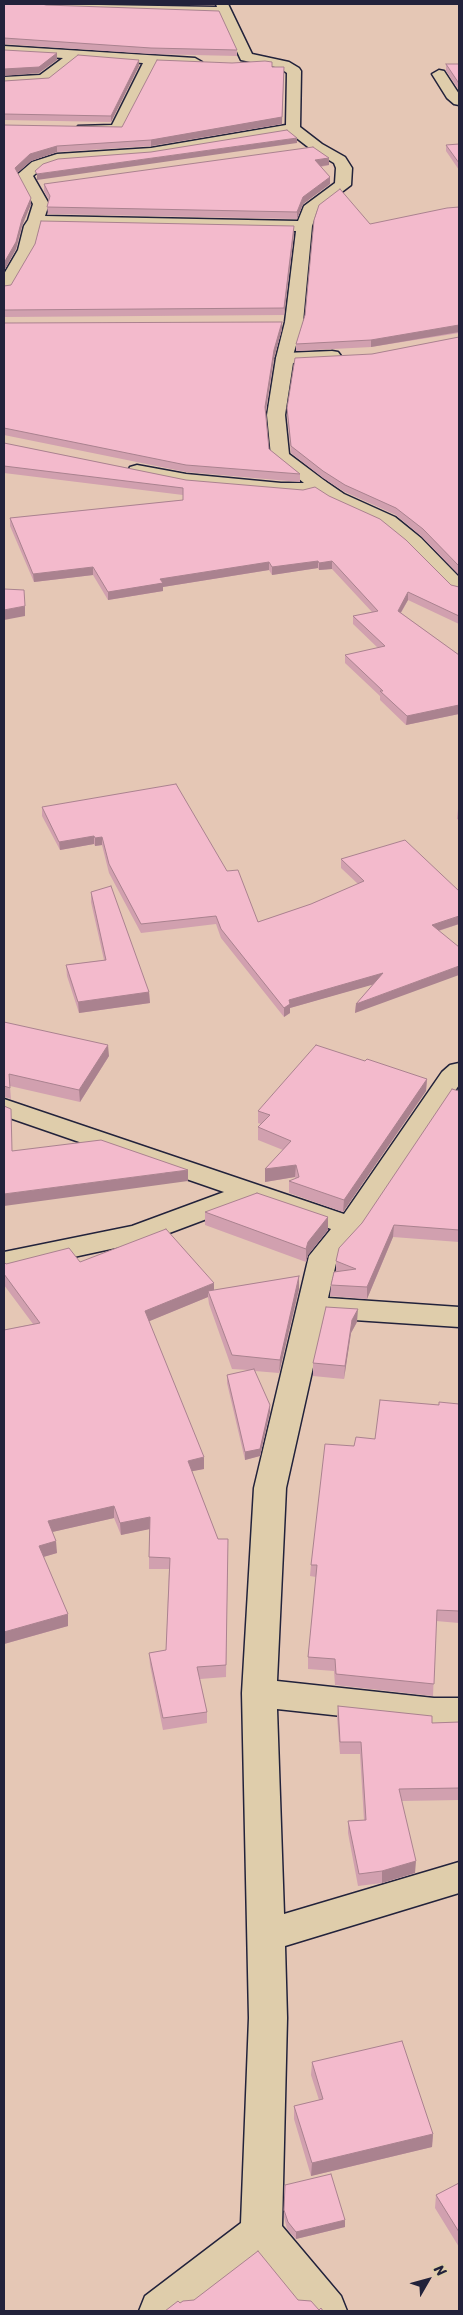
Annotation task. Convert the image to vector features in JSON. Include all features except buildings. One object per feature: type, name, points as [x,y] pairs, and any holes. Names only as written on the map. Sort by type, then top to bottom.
[{"type":"street","points":[[46,5],[223,7],[246,57],[284,65],[294,71],[293,128]]},
{"type":"street","points":[[214,26],[231,26]]},
{"type":"street","points":[[4,50],[205,62]]},
{"type":"street","points":[[4,81],[44,79],[75,55]]},
{"type":"street","points":[[72,129],[117,130],[151,60]]},
{"type":"street","points":[[232,63],[253,60]]},
{"type":"street","points":[[439,74],[452,95],[459,101]]},
{"type":"street","points":[[4,287],[26,250],[32,226],[36,221],[41,204],[25,175],[37,165],[48,160],[152,152],[293,128],[317,147],[340,160],[344,168],[343,185],[310,209],[304,226],[294,322],[285,358],[276,415],[280,456],[337,498],[388,521],[414,542],[459,588]]},
{"type":"street","points":[[297,150],[317,147]]},
{"type":"street","points":[[32,187],[51,184]]},
{"type":"street","points":[[36,221],[304,226]]},
{"type":"street","points":[[275,322],[294,322]]},
{"type":"street","points":[[285,358],[352,355]]},
{"type":"street","points":[[123,468],[186,480],[281,489],[303,490],[318,485]]},
{"type":"street","points":[[326,2311],[261,2233],[268,2018],[259,1693],[270,1488],[323,1256],[350,1226],[451,1078],[459,1071]]},
{"type":"street","points":[[4,1107],[350,1226]]},
{"type":"street","points":[[4,1262],[138,1234],[252,1192]]},
{"type":"street","points":[[310,1307],[459,1317]]},
{"type":"street","points":[[259,1693],[434,1712],[459,1712]]},
{"type":"street","points":[[266,1935],[459,1878]]},
{"type":"street","points":[[160,2311],[261,2233]]}]
